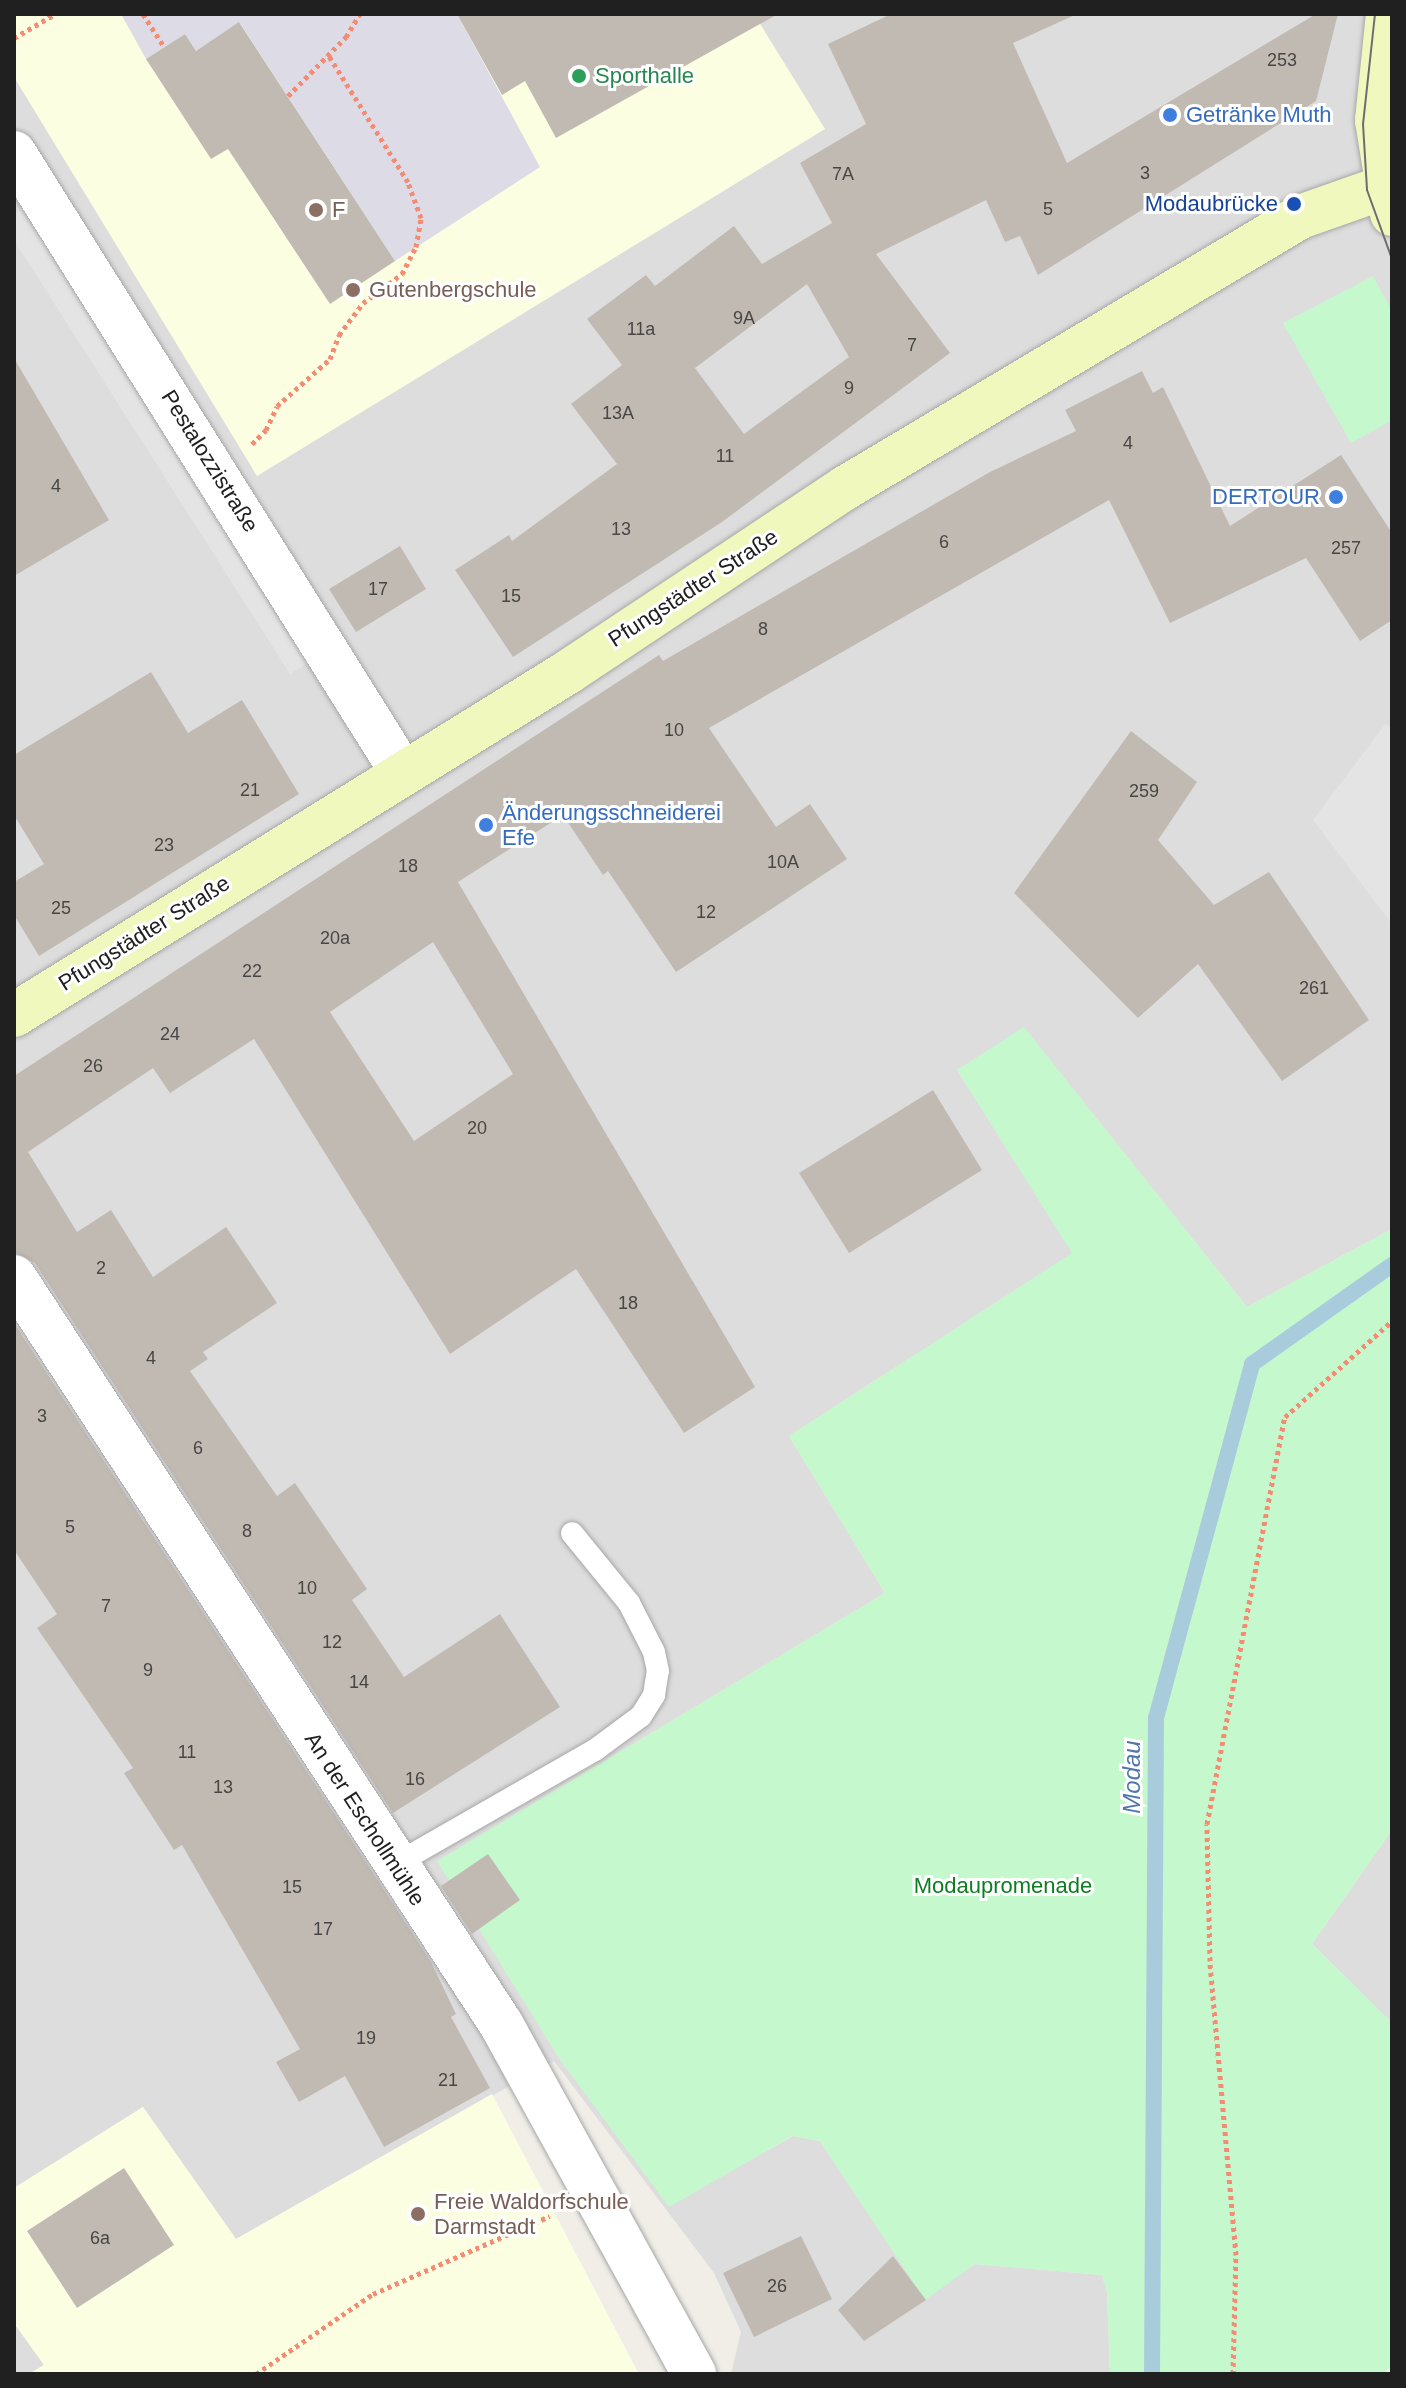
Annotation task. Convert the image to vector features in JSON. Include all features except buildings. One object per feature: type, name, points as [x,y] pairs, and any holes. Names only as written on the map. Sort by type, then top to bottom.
[{"type":"street","points":[[1388,14],[1377,120],[1388,201]]},
{"type":"street","name":"Pestalozzistraße","points":[[14,153],[216,470],[402,772]]},
{"type":"street","name":"Pfungstädter Straße","points":[[14,1015],[568,672],[845,488],[1300,217],[1388,201]]},
{"type":"street","name":"An der Eschollmühle","points":[[14,1277],[394,1865],[501,2024],[694,2374]]},
{"type":"lane","points":[[394,1865],[595,1750],[641,1716],[654,1695],[658,1671],[654,1652],[629,1603],[572,1533]]},
{"type":"path","points":[[14,38],[55,14]]},
{"type":"path","points":[[143,14],[165,48]]},
{"type":"path","points":[[288,96],[329,56],[360,14]]},
{"type":"path","points":[[216,470],[251,445],[266,430],[277,406],[330,359],[339,335],[363,303],[402,274],[416,247],[421,218],[408,182],[329,56]]},
{"type":"path","points":[[1233,2374],[1236,2255],[1210,1961],[1207,1824],[1285,1417],[1392,1321]]},
{"type":"path","points":[[256,2374],[373,2294],[594,2197]]},
{"type":"shaded area","points":[[14,14],[1392,14],[1392,1229],[1247,1307],[1024,1028],[957,1070],[1073,1253],[789,1436],[885,1593],[438,1861],[559,2058],[669,2206],[793,2136],[820,2141],[925,2299],[974,2264],[1102,2275],[1107,2292],[1110,2374],[731,2374],[741,2332],[714,2273],[554,2061],[236,2239],[143,2107],[14,2188]]},
{"type":"shaded area","name":"Gutenbergschule","points":[[14,14],[754,14],[825,129],[257,476],[14,77]]},
{"type":"shaded area","points":[[121,14],[457,14],[540,167],[395,261],[240,23],[196,51],[185,34],[146,59]]},
{"type":"shaded area","points":[[34,201],[322,654],[290,674],[14,240],[14,213]]},
{"type":"shaded area","points":[[1386,723],[1392,731],[1392,924],[1313,820]]},
{"type":"shaded area","points":[[1392,1830],[1392,2023],[1312,1944]]},
{"type":"shaded area","name":"Freie Waldorfschule Darmstadt","points":[[492,2094],[639,2374],[29,2374],[44,2365],[14,2323],[14,2188],[143,2107],[236,2239]]},
{"type":"shaded area","points":[[14,2323],[44,2365],[29,2374],[14,2374]]},
{"type":"green space","points":[[1373,276],[1392,311],[1392,420],[1351,443],[1283,323]]},
{"type":"green space","name":"Modaupromenade","points":[[1024,1027],[1247,1307],[1392,1229],[1392,1830],[1312,1944],[1392,2023],[1392,2365],[1383,2374],[1110,2374],[1107,2292],[1102,2275],[975,2264],[925,2300],[820,2141],[792,2136],[669,2207],[559,2058],[437,1861],[885,1593],[789,1436],[1072,1253],[957,1070]]},
{"type":"waterway","name":"Modau","points":[[1152,2374],[1156,1718],[1252,1364],[1392,1265]]},
{"type":"tram line","points":[[1375,14],[1363,124],[1367,190],[1392,259]]},
{"type":"tram line","points":[[1392,85],[1392,131]]},
{"type":"place","name":"Sporthalle","points":[[579,76]]},
{"type":"place","name":"Getränke Muth","points":[[1170,115]]},
{"type":"place","name":"Modaubrücke","points":[[1294,204]]},
{"type":"place","name":"F","points":[[316,210]]},
{"type":"place","name":"Gutenbergschule","points":[[353,290]]},
{"type":"place","name":"DERTOUR","points":[[1336,497]]},
{"type":"place","name":"Änderungsschneiderei Efe","points":[[486,825]]},
{"type":"place","name":"Freie Waldorfschule Darmstadt","points":[[418,2214]]}]
